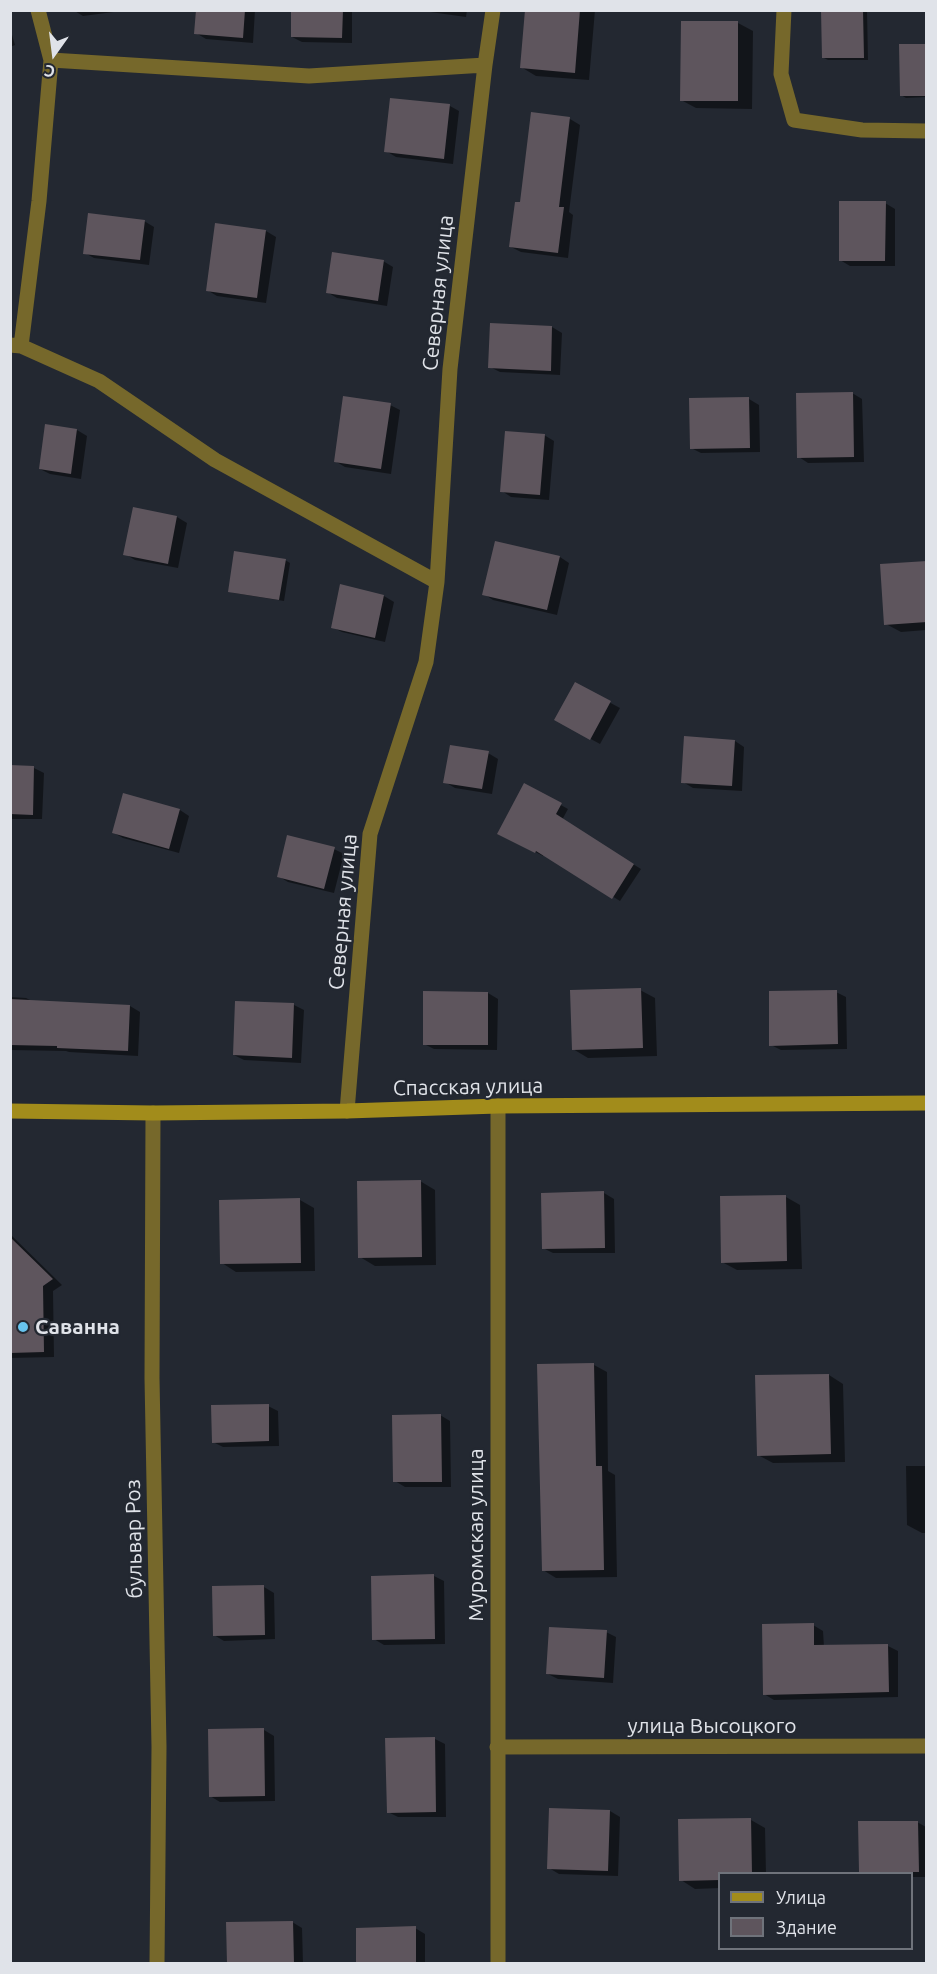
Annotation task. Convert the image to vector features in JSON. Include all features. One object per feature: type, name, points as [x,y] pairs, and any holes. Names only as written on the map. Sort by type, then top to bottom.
[{"type":"street","points":[[38,10],[51,60],[39,201],[16,345],[99,381],[215,460],[437,582]]},
{"type":"street","name":"Северная улица","points":[[347,1111],[370,834],[426,662],[437,582],[450,369],[485,65],[494,10]]},
{"type":"street","points":[[784,10],[780,74],[794,120],[861,130],[927,131]]},
{"type":"street","points":[[51,60],[309,76],[485,65]]},
{"type":"street","name":"Спасская улица","points":[[10,1111],[153,1113],[347,1111],[498,1106],[927,1103]]},
{"type":"street","name":"Муромская улица","points":[[498,1106],[498,1964]]},
{"type":"street","name":"бульвар Роз","points":[[153,1113],[152,1378],[159,1747],[157,1964]]},
{"type":"street","name":"улица Высоцкого","points":[[497,1747],[927,1746]]},
{"type":"building","points":[[196,10],[245,10],[243,38],[194,34]]},
{"type":"building","points":[[291,10],[343,10],[342,38],[291,37]]},
{"type":"building","points":[[525,10],[580,10],[575,73],[520,68]]},
{"type":"building","points":[[821,10],[863,10],[864,58],[822,58]]},
{"type":"building","points":[[681,21],[738,21],[738,101],[680,101]]},
{"type":"building","points":[[899,44],[927,44],[927,96],[900,96]]},
{"type":"building","points":[[390,98],[450,104],[444,159],[384,152]]},
{"type":"building","points":[[531,112],[570,117],[559,207],[564,207],[558,253],[509,247],[515,202],[520,202]]},
{"type":"building","points":[[839,201],[886,201],[885,261],[839,261]]},
{"type":"building","points":[[88,213],[145,220],[140,260],[83,254]]},
{"type":"building","points":[[215,223],[266,230],[257,298],[206,291]]},
{"type":"building","points":[[332,252],[384,260],[378,301],[326,293]]},
{"type":"building","points":[[490,323],[552,326],[551,371],[488,368]]},
{"type":"building","points":[[853,392],[854,457],[797,458],[796,393]]},
{"type":"building","points":[[343,396],[391,403],[381,469],[334,462]]},
{"type":"building","points":[[749,397],[750,448],[690,449],[689,398]]},
{"type":"building","points":[[45,424],[77,429],[71,474],[39,469]]},
{"type":"building","points":[[505,431],[545,434],[540,495],[500,492]]},
{"type":"building","points":[[133,507],[177,516],[168,564],[123,555]]},
{"type":"building","points":[[495,541],[560,556],[547,610],[482,595]]},
{"type":"building","points":[[234,551],[286,559],[279,600],[228,592]]},
{"type":"building","points":[[927,561],[927,622],[884,625],[880,564]]},
{"type":"building","points":[[340,584],[384,595],[375,638],[331,628]]},
{"type":"building","points":[[575,682],[611,701],[590,740],[554,720]]},
{"type":"building","points":[[684,736],[735,740],[732,786],[681,783]]},
{"type":"building","points":[[450,745],[489,751],[482,789],[443,783]]},
{"type":"building","points":[[10,765],[34,766],[33,815],[10,814]]},
{"type":"building","points":[[524,783],[562,803],[556,814],[634,864],[612,899],[536,851],[535,853],[497,834]]},
{"type":"building","points":[[123,793],[180,809],[169,849],[112,833]]},
{"type":"building","points":[[287,835],[335,847],[324,889],[277,877]]},
{"type":"building","points":[[641,988],[643,1048],[572,1050],[570,990]]},
{"type":"building","points":[[837,990],[838,1044],[769,1046],[769,991]]},
{"type":"building","points":[[423,991],[488,992],[488,1045],[423,1045]]},
{"type":"building","points":[[10,999],[130,1005],[128,1051],[10,1045]]},
{"type":"building","points":[[235,1001],[294,1003],[292,1058],[233,1055]]},
{"type":"building","points":[[421,1180],[422,1257],[358,1258],[357,1181]]},
{"type":"building","points":[[604,1191],[605,1248],[542,1249],[541,1193]]},
{"type":"building","points":[[786,1195],[787,1261],[721,1263],[720,1196]]},
{"type":"building","points":[[300,1198],[301,1263],[220,1264],[219,1200]]},
{"type":"building","points":[[10,1237],[53,1279],[43,1286],[44,1352],[10,1353]]},
{"type":"building","points":[[594,1363],[596,1466],[602,1466],[604,1570],[542,1571],[537,1364]]},
{"type":"building","points":[[829,1374],[831,1454],[757,1456],[755,1375]]},
{"type":"building","points":[[269,1404],[269,1441],[212,1443],[211,1405]]},
{"type":"building","points":[[441,1414],[442,1482],[393,1482],[392,1415]]},
{"type":"building","points":[[434,1574],[435,1639],[372,1640],[371,1576]]},
{"type":"building","points":[[264,1585],[265,1635],[213,1636],[212,1586]]},
{"type":"building","points":[[814,1623],[814,1645],[888,1644],[889,1692],[763,1695],[762,1624]]},
{"type":"building","points":[[549,1627],[607,1630],[604,1678],[546,1674]]},
{"type":"building","points":[[264,1728],[265,1796],[209,1797],[208,1729]]},
{"type":"building","points":[[435,1737],[436,1812],[387,1813],[385,1738]]},
{"type":"building","points":[[549,1808],[610,1810],[608,1871],[547,1869]]},
{"type":"building","points":[[751,1818],[752,1872],[718,1872],[718,1880],[679,1881],[678,1819]]},
{"type":"building","points":[[858,1821],[918,1821],[919,1872],[859,1872]]},
{"type":"building","points":[[293,1921],[294,1964],[227,1964],[226,1922]]},
{"type":"building","points":[[416,1926],[416,1964],[356,1964],[356,1928]]},
{"type":"place","name":"Саванна","points":[[23,1327]]}]
